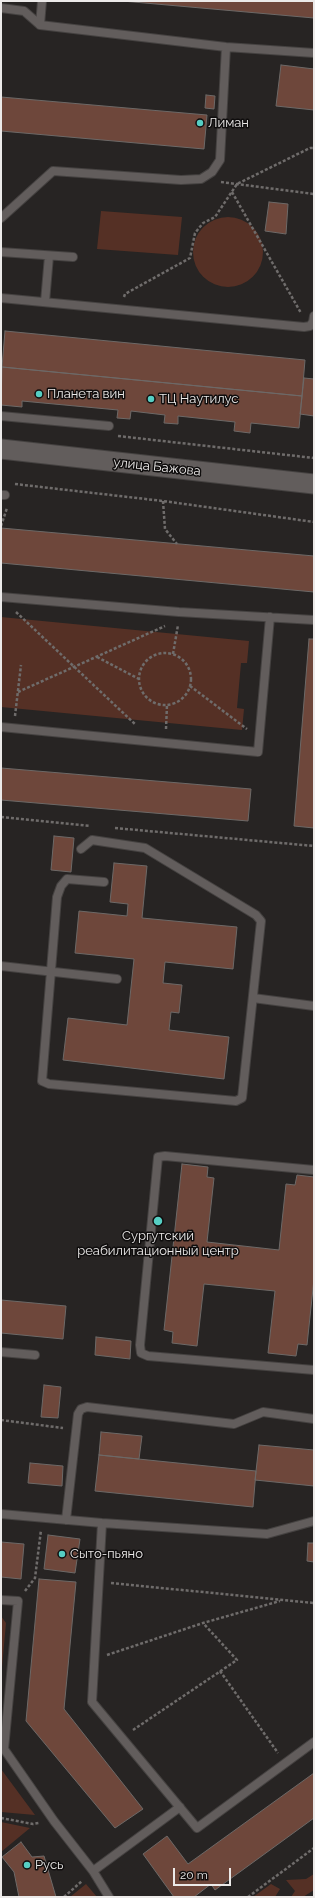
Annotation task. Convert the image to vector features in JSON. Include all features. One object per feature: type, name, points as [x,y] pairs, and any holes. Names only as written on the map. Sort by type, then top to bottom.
[{"type":"street","name":"улица Бажова","points":[[1,449],[314,484]]},
{"type":"lane","points":[[40,24],[42,1]]},
{"type":"lane","points":[[1,8],[24,11],[40,24],[226,47],[314,53]]},
{"type":"lane","points":[[1,218],[53,171],[201,180],[212,172],[220,160],[226,47]]},
{"type":"lane","points":[[1,252],[73,257]]},
{"type":"lane","points":[[45,302],[50,256]]},
{"type":"lane","points":[[1,298],[304,327],[310,326],[313,322],[314,316]]},
{"type":"lane","points":[[1,416],[109,426]]},
{"type":"lane","points":[[1,596],[179,616],[314,620]]},
{"type":"lane","points":[[1,727],[255,752],[258,750],[270,618]]},
{"type":"lane","points":[[81,849],[92,840],[145,848],[256,915],[261,921],[242,1098],[236,1101],[49,1084],[42,1081],[57,897],[61,886],[67,879],[104,882]]},
{"type":"lane","points":[[1,966],[117,979]]},
{"type":"lane","points":[[253,998],[314,1006]]},
{"type":"lane","points":[[314,1170],[165,1156],[158,1157],[140,1345],[141,1353],[148,1356],[314,1370]]},
{"type":"lane","points":[[1,1352],[35,1355]]},
{"type":"lane","points":[[66,1520],[78,1414],[81,1409],[87,1407],[234,1424],[263,1412],[314,1419]]},
{"type":"lane","points":[[1,1514],[102,1524],[267,1534],[314,1521]]},
{"type":"lane","points":[[102,1524],[92,1702],[197,1828],[314,1742]]},
{"type":"lane","points":[[1,1600],[18,1601],[4,1749],[54,1821],[93,1871],[110,1897]]},
{"type":"lane","points":[[93,1871],[180,1808]]},
{"type":"path","points":[[122,309],[125,294],[190,258],[195,233],[203,223],[215,217],[237,184],[310,148],[314,148]]},
{"type":"path","points":[[201,180],[314,194]]},
{"type":"path","points":[[232,192],[292,300],[310,326]]},
{"type":"path","points":[[110,435],[314,458]]},
{"type":"path","points":[[10,484],[163,501],[314,522]]},
{"type":"path","points":[[163,501],[164,529],[177,544]]},
{"type":"path","points":[[12,609],[154,742]]},
{"type":"path","points":[[174,654],[179,616]]},
{"type":"path","points":[[18,692],[74,667],[179,616]]},
{"type":"path","points":[[164,653],[174,654],[183,660],[191,674],[190,686],[185,696],[177,702],[167,705],[155,704],[148,699],[142,691],[139,679],[140,670],[145,661],[153,656],[164,653]]},
{"type":"path","points":[[97,656],[139,679]]},
{"type":"path","points":[[14,728],[21,665]]},
{"type":"path","points":[[190,686],[258,737]]},
{"type":"path","points":[[165,743],[167,705]]},
{"type":"path","points":[[1,817],[95,826]]},
{"type":"path","points":[[110,827],[314,846]]},
{"type":"path","points":[[1,1420],[77,1430]]},
{"type":"path","points":[[18,1601],[35,1578],[43,1518]]},
{"type":"path","points":[[99,1582],[314,1603]]},
{"type":"path","points":[[95,1659],[203,1624],[283,1601]]},
{"type":"path","points":[[122,1737],[237,1660],[203,1624]]},
{"type":"path","points":[[220,1671],[285,1764]]},
{"type":"path","points":[[1,1818],[33,1824],[54,1821]]},
{"type":"path","points":[[248,1897],[314,1848]]},
{"type":"path","points":[[64,1897],[93,1871]]},
{"type":"shaded area","points":[[101,211],[182,217],[178,255],[97,249]]},
{"type":"shaded area","points":[[228,217],[247,223],[257,233],[263,252],[257,271],[247,281],[228,287],[209,281],[199,271],[193,252],[199,233],[209,223]]},
{"type":"shaded area","points":[[1,617],[249,641],[247,663],[241,663],[237,708],[244,709],[242,730],[1,707]]},
{"type":"shaded area","points":[[1,1616],[6,1623],[1,1678]]},
{"type":"shaded area","points":[[1,1769],[35,1815],[1,1812]]},
{"type":"shaded area","points":[[1,1822],[30,1828],[1,1852]]},
{"type":"shaded area","points":[[314,1874],[314,1890],[303,1897],[291,1897],[295,1891],[286,1880],[306,1879]]},
{"type":"shaded area","points":[[86,1884],[97,1897],[70,1897]]},
{"type":"shaded area","points":[[271,1884],[280,1889],[275,1897],[253,1897]]},
{"type":"building","points":[[122,1],[314,1],[314,18]]},
{"type":"building","points":[[281,65],[314,69],[314,110],[276,106]]},
{"type":"building","points":[[206,95],[215,96],[214,109],[205,108]]},
{"type":"building","points":[[1,97],[207,115],[204,149],[1,131]]},
{"type":"building","points":[[269,202],[288,204],[286,234],[265,231]]},
{"type":"building","points":[[5,331],[305,360],[302,396],[2,367]]},
{"type":"building","name":"ТЦ Наутилус","points":[[2,367],[302,396],[299,428],[251,423],[250,433],[234,431],[235,422],[178,416],[178,424],[164,423],[165,415],[131,411],[130,419],[117,418],[118,410],[22,401],[22,407],[1,405]]},
{"type":"building","points":[[304,378],[314,379],[314,416],[300,414]]},
{"type":"building","points":[[1,528],[314,556],[314,592],[1,563]]},
{"type":"building","points":[[309,639],[314,639],[314,828],[294,826]]},
{"type":"building","points":[[1,768],[251,789],[248,821],[1,800]]},
{"type":"building","points":[[54,836],[74,838],[71,872],[51,870]]},
{"type":"building","points":[[114,863],[147,866],[142,918],[237,927],[233,969],[165,962],[163,983],[182,985],[179,1013],[171,1012],[169,1030],[229,1037],[224,1079],[63,1060],[68,1018],[127,1025],[134,959],[75,953],[79,911],[127,916],[128,904],[110,902]]},
{"type":"building","points":[[182,1164],[208,1167],[207,1177],[214,1178],[207,1242],[279,1250],[286,1184],[295,1185],[297,1175],[314,1177],[314,1279],[307,1345],[298,1344],[296,1356],[268,1353],[275,1291],[204,1284],[197,1346],[172,1343],[173,1332],[164,1330]]},
{"type":"building","points":[[1,1300],[66,1306],[63,1339],[1,1333]]},
{"type":"building","points":[[96,1337],[131,1341],[130,1359],[95,1355]]},
{"type":"building","points":[[44,1385],[61,1387],[58,1418],[41,1417]]},
{"type":"building","points":[[101,1432],[142,1436],[139,1459],[99,1455]]},
{"type":"building","points":[[259,1445],[314,1450],[314,1486],[255,1480]]},
{"type":"building","points":[[99,1455],[256,1471],[253,1507],[95,1491]]},
{"type":"building","points":[[30,1463],[63,1466],[62,1486],[28,1483]]},
{"type":"building","points":[[48,1535],[80,1539],[75,1573],[44,1569]]},
{"type":"building","points":[[1,1542],[24,1544],[21,1579],[1,1577]]},
{"type":"building","points":[[308,1543],[314,1543],[314,1562],[307,1561]]},
{"type":"building","points":[[39,1579],[76,1582],[64,1709],[143,1809],[115,1828],[26,1721]]},
{"type":"building","points":[[314,1773],[314,1818],[215,1890],[211,1884],[194,1897],[174,1897],[143,1854],[167,1836],[188,1864]]},
{"type":"building","name":"Русь","points":[[21,1842],[32,1857],[44,1856],[56,1897],[19,1897],[14,1872],[2,1857]]},
{"type":"place","name":"Лиман","points":[[200,123]]},
{"type":"place","name":"Планета вин","points":[[39,394]]},
{"type":"place","name":"ТЦ Наутилус","points":[[151,399]]},
{"type":"place","name":"Сургутский реабилитационный центр","points":[[158,1221]]},
{"type":"place","name":"Сыто-пьяно","points":[[62,1554]]},
{"type":"place","name":"Русь","points":[[27,1865]]}]
